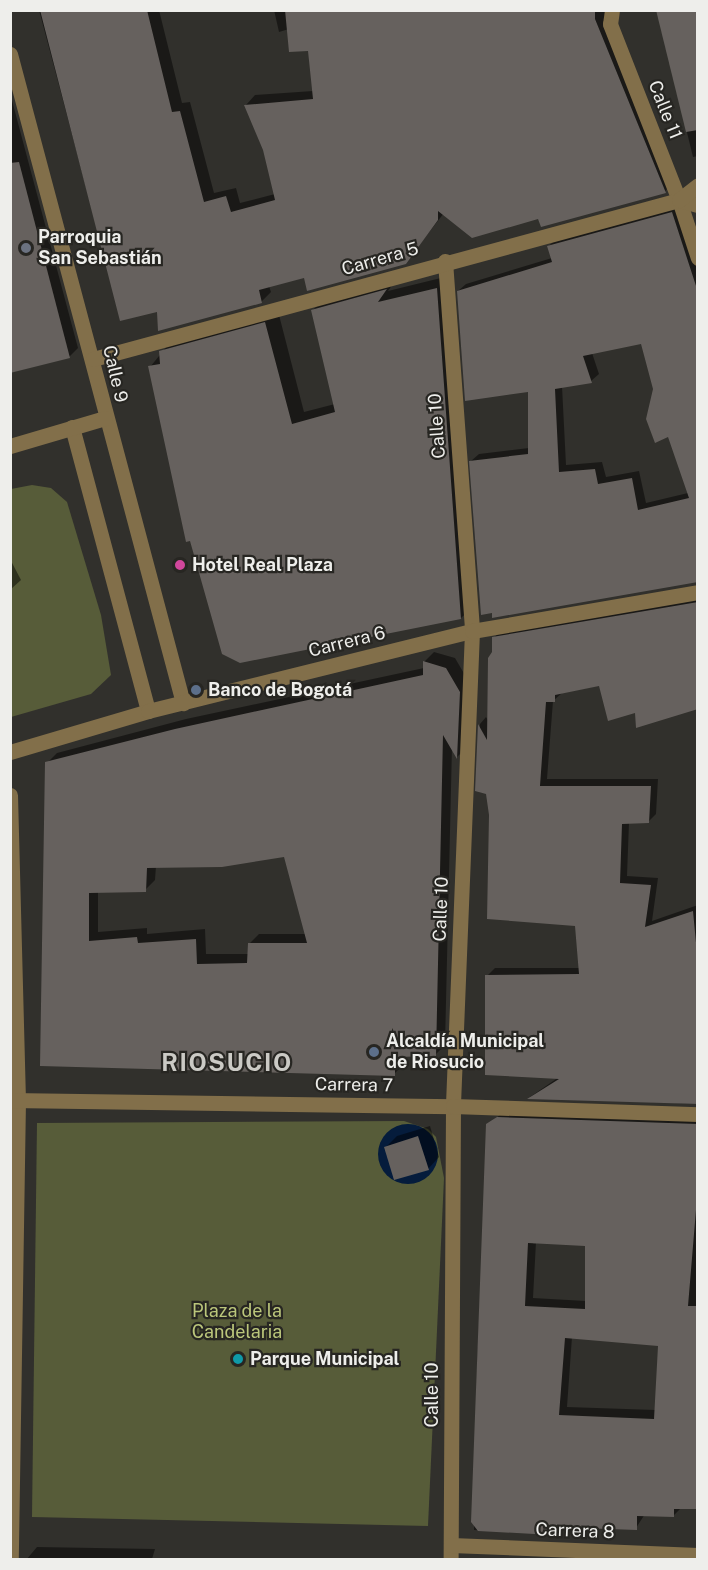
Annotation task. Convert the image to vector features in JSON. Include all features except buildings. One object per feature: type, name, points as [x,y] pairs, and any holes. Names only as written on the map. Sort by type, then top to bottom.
[{"type":"street","name":"Calle 11","points":[[608,15],[680,200],[698,258]]},
{"type":"street","name":"Calle 9","points":[[10,54],[93,359],[105,418],[183,703]]},
{"type":"street","name":"Carrera 5","points":[[93,359],[445,261],[680,200],[698,184]]},
{"type":"street","points":[[680,200],[698,205]]},
{"type":"street","name":"Calle 10","points":[[445,261],[472,630],[453,1106],[451,1552]]},
{"type":"street","points":[[10,446],[105,418]]},
{"type":"street","points":[[72,428],[148,711]]},
{"type":"street","name":"Carrera 6","points":[[10,752],[148,711],[472,630],[698,592]]},
{"type":"street","points":[[10,795],[14,1100],[11,1560]]},
{"type":"street","name":"Carrera 7","points":[[14,1100],[453,1106],[698,1114]]},
{"type":"street","name":"Carrera 8","points":[[451,1552],[698,1555]]},
{"type":"green space","points":[[32,485],[51,488],[67,502],[101,615],[111,675],[91,694],[11,717],[11,489]]},
{"type":"green space","name":"Plaza de la Candelaria","points":[[404,1121],[428,1129],[436,1137],[444,1178],[428,1526],[32,1517],[37,1123]]},
{"type":"water","points":[[408,1124],[425,1129],[433,1137],[438,1154],[433,1171],[425,1179],[408,1184],[391,1179],[383,1171],[378,1154],[383,1137],[391,1129]]},
{"type":"place","name":"Parroquia San Sebastián","points":[[26,248]]},
{"type":"place","name":"Hotel Real Plaza","points":[[180,565]]},
{"type":"place","name":"Banco de Bogotá","points":[[196,690]]},
{"type":"place","name":"Alcaldía Municipal de Riosucio","points":[[374,1052]]},
{"type":"place","name":"Parque Municipal","points":[[238,1359]]},
{"type":"district","name":"RIOSUCIO","points":[[227,1063]]}]
